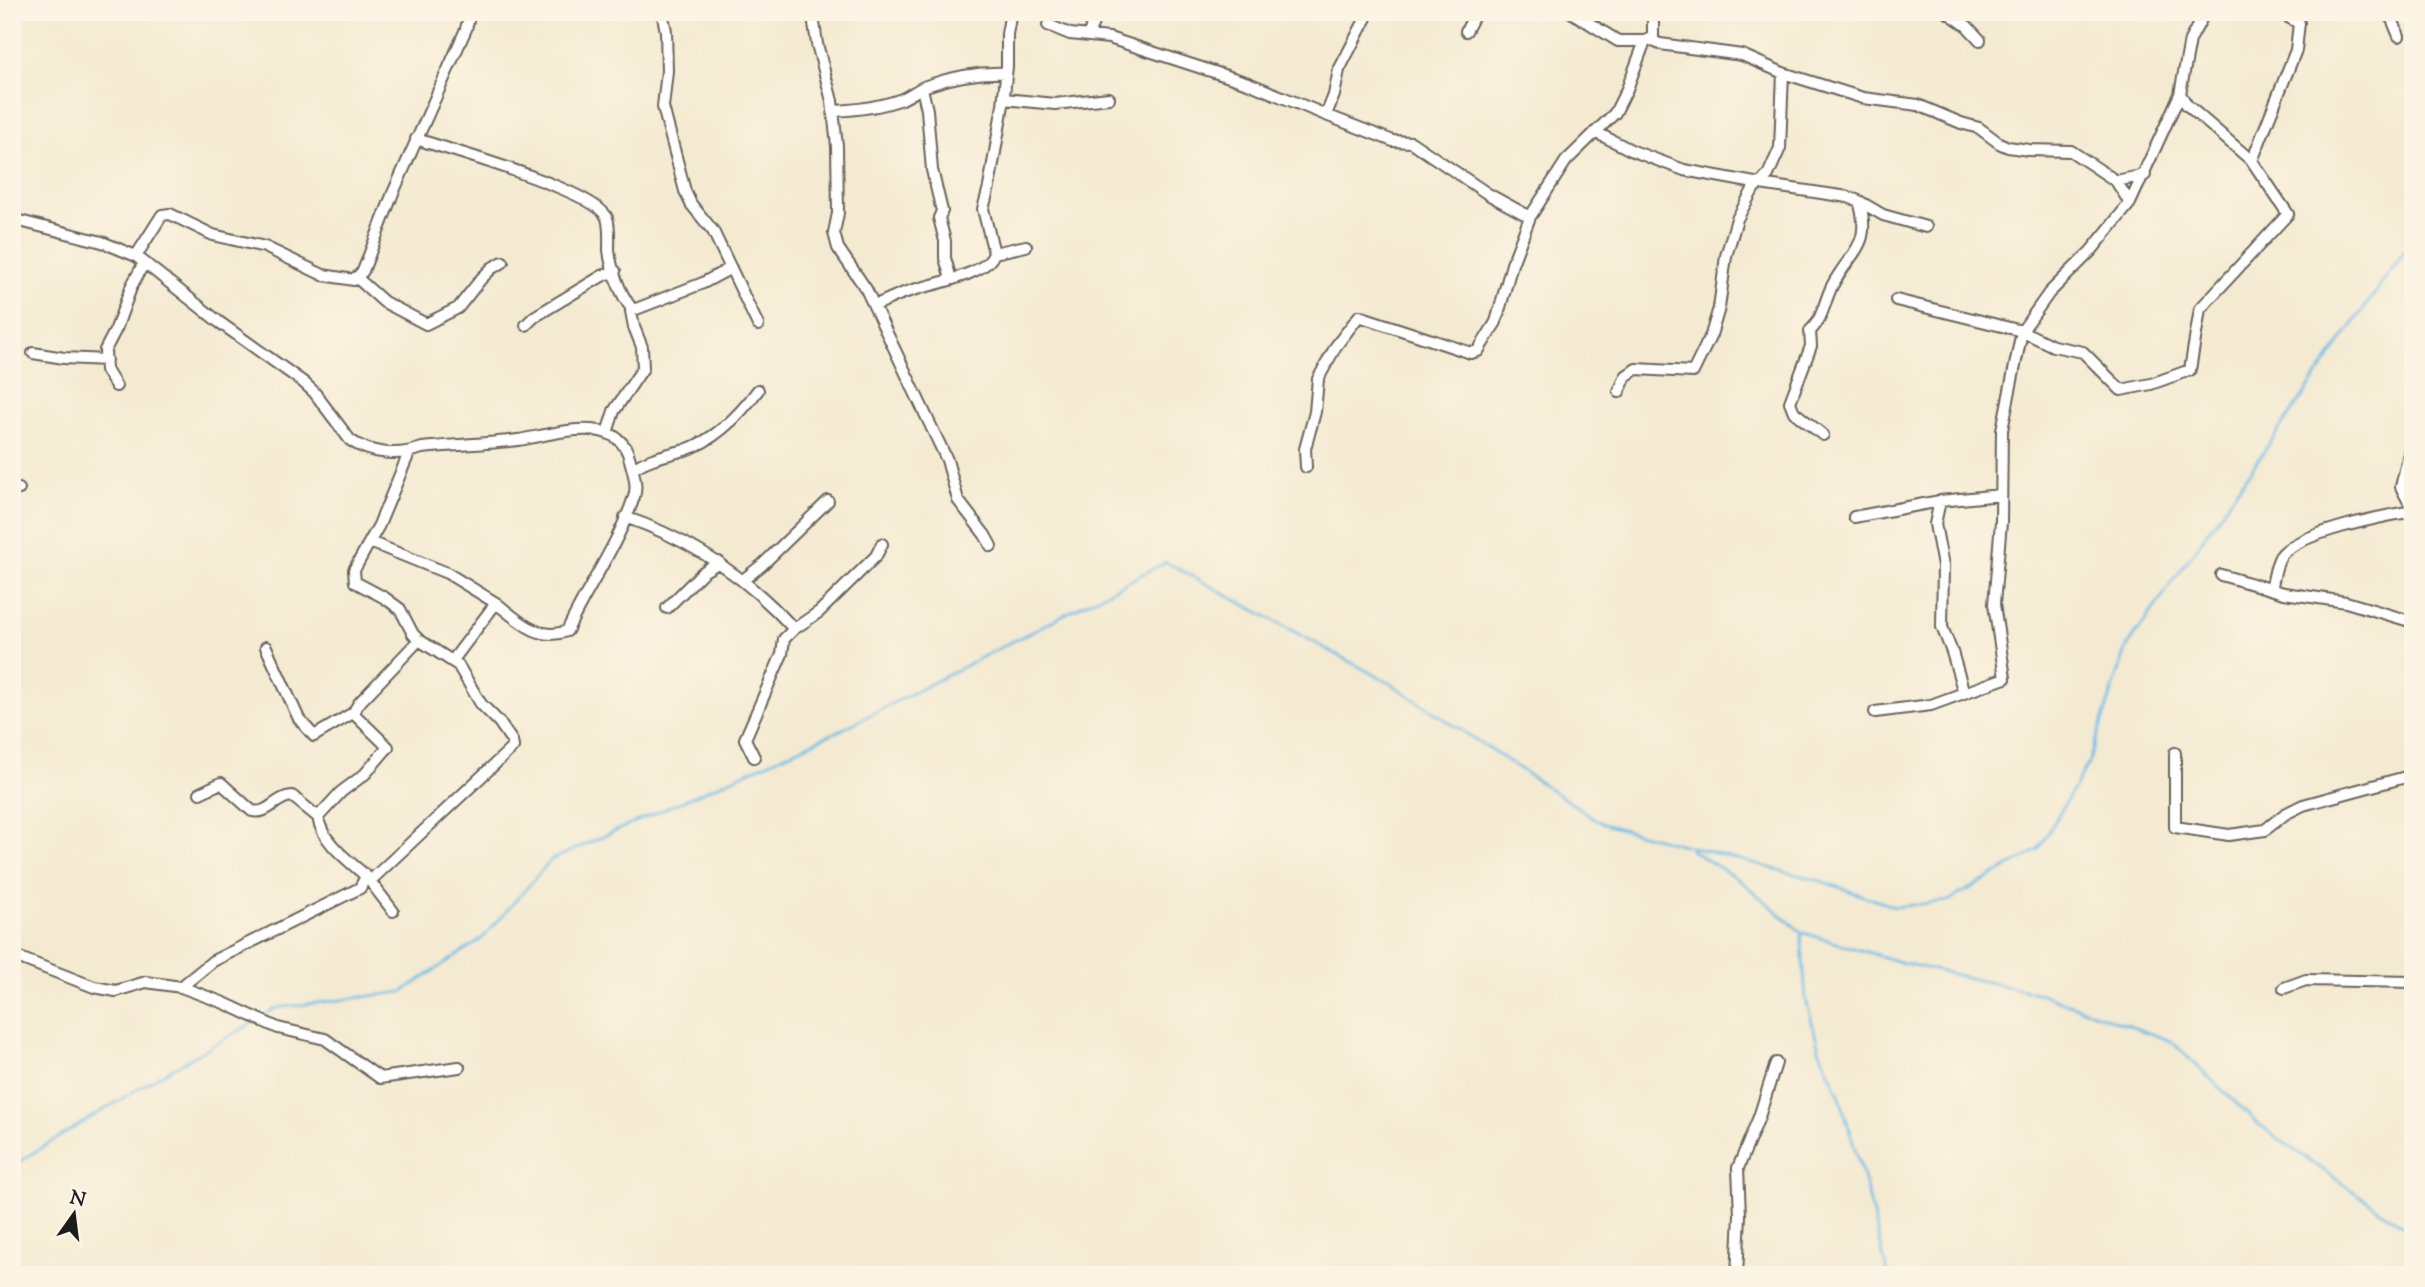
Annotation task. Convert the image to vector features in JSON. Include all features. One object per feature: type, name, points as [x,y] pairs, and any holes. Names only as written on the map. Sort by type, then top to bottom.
[{"type":"street","points":[[116,386],[106,370],[108,344],[116,329],[140,260],[162,215],[170,214],[213,234],[265,247],[335,279],[354,280],[363,271],[416,139],[466,29],[470,12]]},
{"type":"street","points":[[662,12],[666,31],[667,71],[663,107],[677,163],[691,204],[713,231],[758,325]]},
{"type":"street","points":[[816,12],[814,23],[817,44],[833,111],[838,188],[835,233],[838,247],[866,289],[947,460],[958,500],[985,535],[990,546]]},
{"type":"street","points":[[995,253],[983,209],[1004,99],[1007,34],[1011,12]]},
{"type":"street","points":[[1088,36],[1097,12]]},
{"type":"street","points":[[1326,115],[1334,95],[1339,70],[1369,12]]},
{"type":"street","points":[[1466,31],[1476,12]]},
{"type":"street","points":[[1570,12],[1618,41],[1648,39],[1660,44],[1742,55],[1783,73],[1863,98],[1918,105],[1979,128],[2008,147],[2071,151],[2116,181],[2130,203]]},
{"type":"street","points":[[1306,467],[1305,449],[1315,412],[1318,379],[1336,346],[1359,316],[1471,353],[1478,351],[1496,322],[1512,264],[1530,217],[1566,161],[1615,113],[1648,39],[1653,12]]},
{"type":"street","points":[[1947,12],[1967,26],[1980,40]]},
{"type":"street","points":[[1875,712],[1931,705],[2005,678],[1994,604],[2002,430],[2022,331],[2049,293],[2091,251],[2130,203],[2180,93],[2190,40],[2205,12]]},
{"type":"street","points":[[2252,161],[2296,50],[2299,23],[2279,12]]},
{"type":"street","points":[[2389,12],[2399,36]]},
{"type":"street","points":[[1048,25],[1070,34],[1109,38],[1248,83],[1393,141],[1411,142],[1488,194],[1530,217]]},
{"type":"street","points":[[833,111],[872,107],[902,99],[922,88],[968,75],[1006,73]]},
{"type":"street","points":[[1619,392],[1626,376],[1636,369],[1693,372],[1719,307],[1726,256],[1737,219],[1755,186],[1768,175],[1780,148],[1783,73]]},
{"type":"street","points":[[922,88],[928,110],[932,170],[942,211],[939,218],[945,241],[945,258],[951,279]]},
{"type":"street","points":[[1896,300],[2022,331],[2053,346],[2083,352],[2122,390],[2151,384],[2190,370],[2200,309],[2288,214],[2252,161],[2187,105],[2180,93]]},
{"type":"street","points":[[1004,99],[1055,104],[1109,98]]},
{"type":"street","points":[[1595,132],[1633,151],[1684,170],[1840,195],[1859,201],[1883,215],[1926,227]]},
{"type":"street","points":[[416,139],[535,177],[600,208],[607,217],[610,255],[623,298],[632,309],[634,327],[642,346],[643,368],[614,411],[607,433]]},
{"type":"street","points":[[2116,181],[2145,175]]},
{"type":"street","points":[[1823,435],[1794,412],[1790,401],[1811,346],[1810,331],[1822,314],[1832,286],[1864,236],[1864,216],[1859,201]]},
{"type":"street","points":[[12,219],[102,242],[140,260],[219,322],[303,382],[356,445],[385,454],[409,453],[422,448],[520,440],[569,430],[616,435],[628,450],[635,494],[616,540],[567,631],[557,635],[536,633],[496,603],[447,573],[370,542]]},
{"type":"street","points":[[874,306],[906,292],[986,265],[995,253],[1026,246]]},
{"type":"street","points":[[356,278],[384,302],[426,324],[458,309],[481,279],[503,262]]},
{"type":"street","points":[[632,309],[703,283],[731,268]]},
{"type":"street","points":[[526,325],[534,317],[615,271]]},
{"type":"street","points":[[33,353],[106,360]]},
{"type":"street","points":[[633,469],[652,459],[689,448],[724,429],[758,390]]},
{"type":"street","points":[[2271,589],[2281,556],[2306,539],[2360,520],[2413,510],[2400,486],[2413,437]]},
{"type":"street","points":[[181,987],[214,961],[360,888],[513,747],[499,722],[481,704],[464,673],[453,660],[419,640],[400,609],[355,582],[354,570],[370,542],[409,453]]},
{"type":"street","points":[[1854,517],[1940,501],[2001,495]]},
{"type":"street","points":[[743,580],[828,501]]},
{"type":"street","points":[[1940,501],[1935,524],[1942,566],[1942,627],[1964,693]]},
{"type":"street","points":[[625,517],[680,538],[719,562],[743,580],[794,629]]},
{"type":"street","points":[[754,757],[745,739],[778,665],[785,639],[794,629],[819,612],[876,556],[882,544]]},
{"type":"street","points":[[667,608],[704,572],[719,562]]},
{"type":"street","points":[[2221,575],[2271,589],[2346,602],[2413,622]]},
{"type":"street","points":[[453,660],[496,603]]},
{"type":"street","points":[[266,647],[299,719],[314,736],[353,713],[359,703],[419,640]]},
{"type":"street","points":[[318,817],[341,792],[365,774],[388,747],[353,713]]},
{"type":"street","points":[[2175,753],[2175,827],[2229,835],[2265,830],[2285,814],[2303,805],[2413,775]]},
{"type":"street","points":[[200,793],[221,783],[252,811],[258,813],[268,809],[283,796],[292,796],[318,817],[319,827],[339,852],[368,879],[393,911]]},
{"type":"street","points":[[12,955],[94,987],[116,991],[146,982],[181,987],[278,1028],[325,1039],[380,1078],[459,1067]]},
{"type":"street","points":[[2284,988],[2306,980],[2413,982]]},
{"type":"street","points":[[1737,1275],[1740,1215],[1738,1168],[1759,1117],[1776,1063]]},
{"type":"waterway","points":[[262,1017],[277,1008],[402,992],[483,938],[551,860],[845,728],[1166,562],[1393,685],[1603,824],[1821,881],[1895,907],[1948,901],[2038,850],[2088,764],[2127,647],[2413,239]]},
{"type":"waterway","points":[[1691,850],[1741,881],[1801,932],[1903,963],[2041,994],[2171,1041],[2259,1125],[2413,1233]]},
{"type":"waterway","points":[[1801,932],[1806,999],[1819,1049],[1839,1094],[1888,1275]]},
{"type":"waterway","points":[[12,1166],[159,1076],[256,1021]]}]
